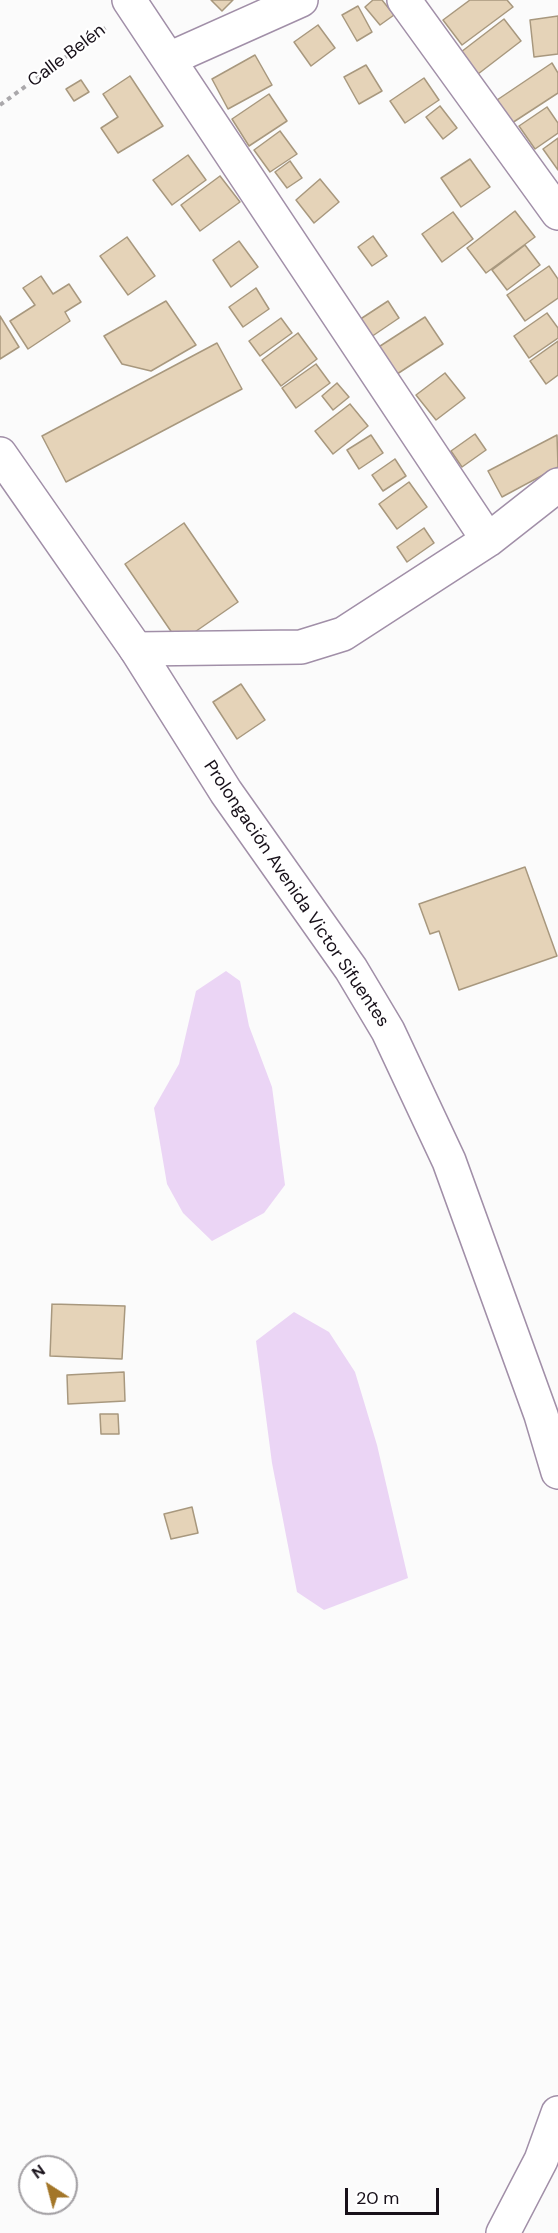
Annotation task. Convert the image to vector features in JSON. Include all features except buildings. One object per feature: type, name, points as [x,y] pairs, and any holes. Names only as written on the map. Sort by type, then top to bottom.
[{"type":"street","points":[[169,59],[301,0]]},
{"type":"street","points":[[404,0],[558,213]]},
{"type":"street","points":[[131,3],[488,540]]},
{"type":"street","name":"Prolongación Avenida Victor Sifuentes","points":[[0,454],[136,649],[226,792],[344,959],[388,1031],[449,1161],[541,1414],[558,1472]]},
{"type":"street","points":[[136,649],[301,647],[342,634],[488,540],[558,485]]},
{"type":"street","points":[[503,2233],[541,2160],[558,2114]]},
{"type":"path","name":"Calle Belén","points":[[0,105],[131,3]]},
{"type":"shaded area","points":[[226,971],[240,981],[249,1026],[272,1087],[285,1185],[264,1213],[212,1241],[183,1213],[167,1184],[154,1108],[179,1064],[196,991]]},
{"type":"shaded area","points":[[294,1312],[329,1332],[355,1372],[377,1445],[408,1578],[324,1610],[297,1592],[272,1463],[256,1341]]}]
